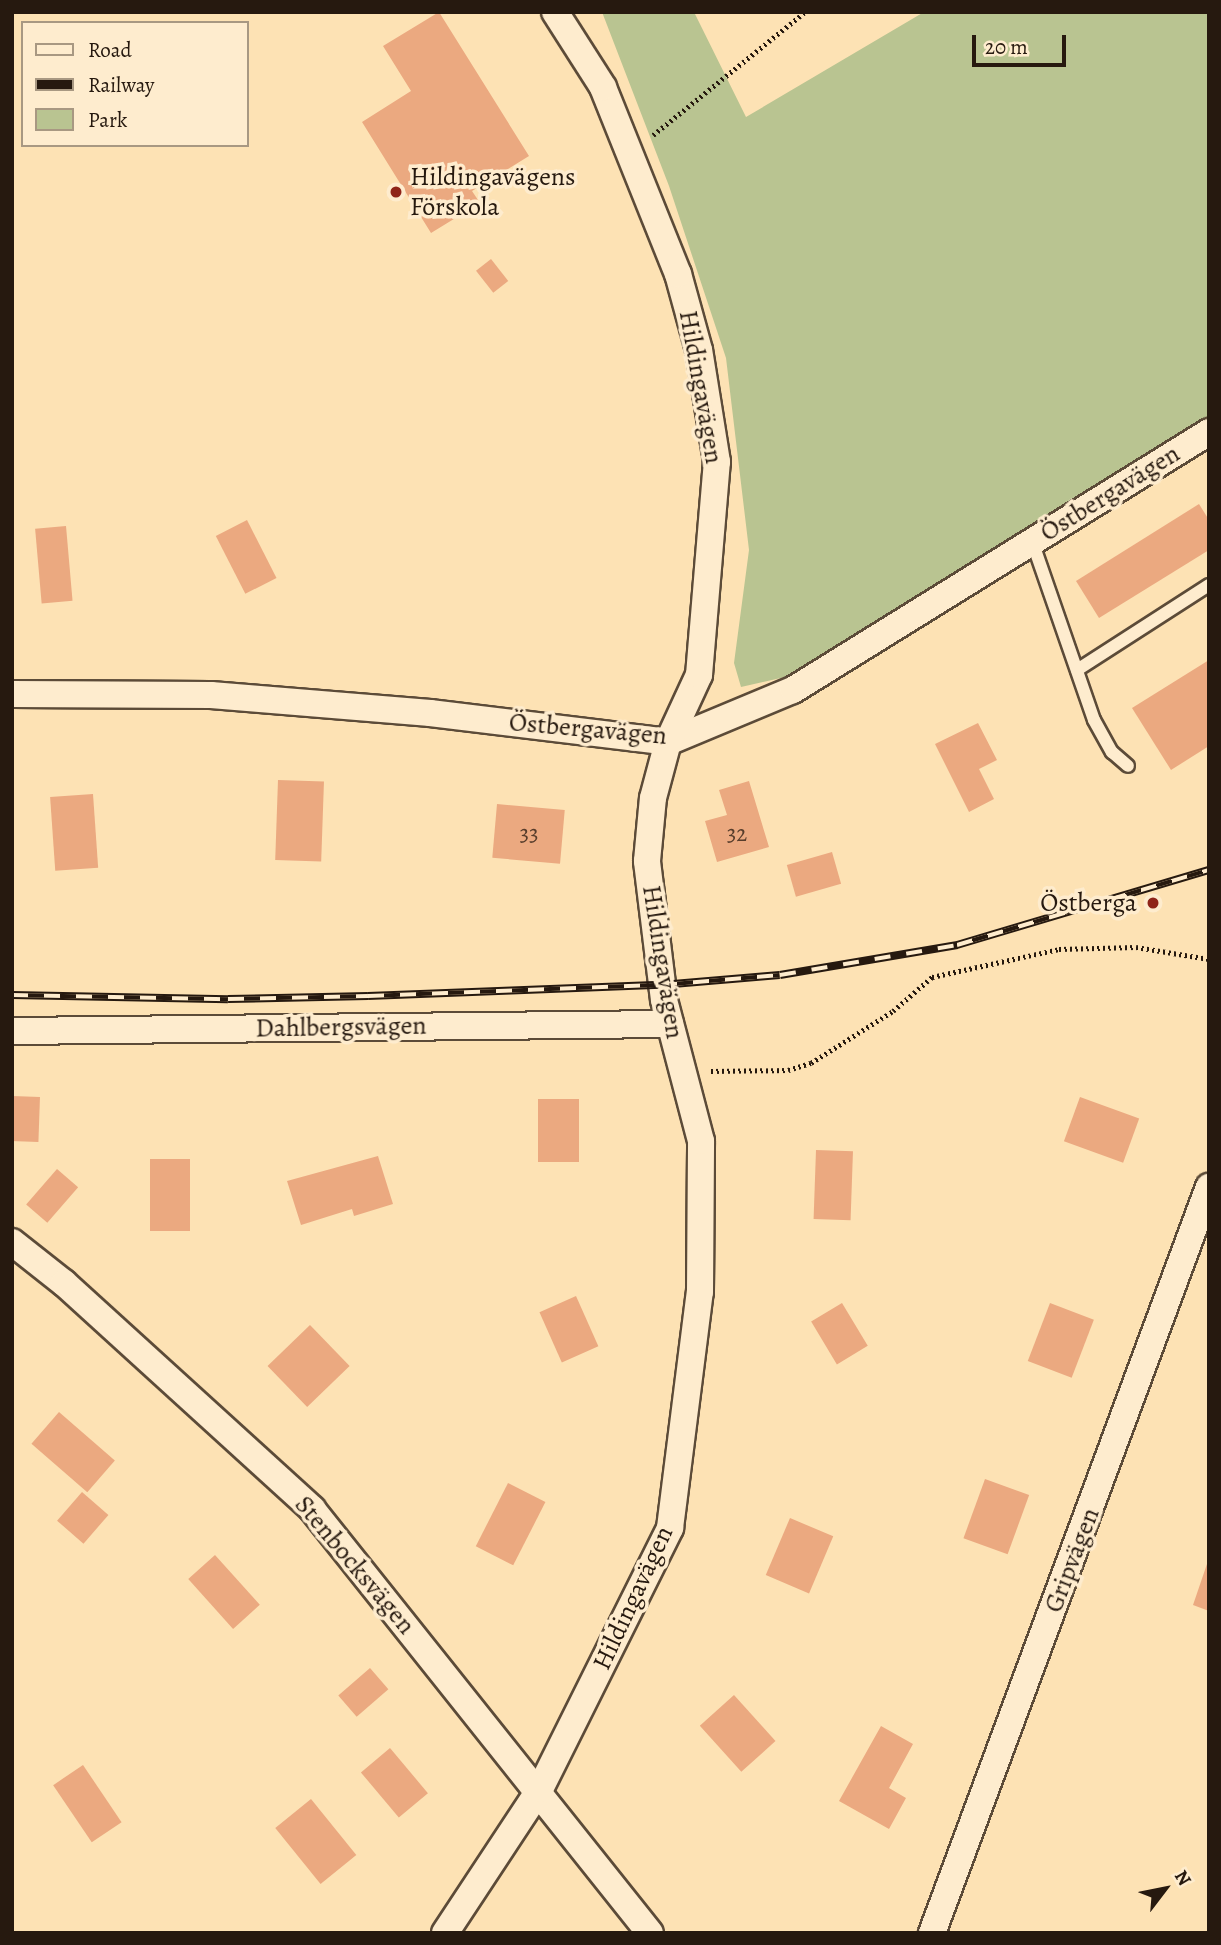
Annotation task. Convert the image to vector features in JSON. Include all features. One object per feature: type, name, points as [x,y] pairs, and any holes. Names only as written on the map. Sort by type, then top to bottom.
[{"type":"street","name":"Hildingavägen","points":[[445,1933],[540,1790],[670,1528],[700,1292],[701,1141],[670,1024],[647,861],[653,798],[668,742],[699,675],[717,462],[699,350],[678,274],[603,86],[555,12]]},
{"type":"street","name":"Östbergavägen","points":[[12,694],[211,695],[430,713],[668,742],[793,690],[1209,432]]},
{"type":"street","name":"Dahlbergsvägen","points":[[12,1031],[670,1024]]},
{"type":"street","name":"Gripvägen","points":[[932,1933],[1209,1187]]},
{"type":"street","name":"Stenbocksvägen","points":[[12,1241],[64,1283],[312,1509],[540,1790],[650,1933]]},
{"type":"lane","points":[[1032,541],[1094,720],[1112,752],[1128,766]]},
{"type":"lane","points":[[1077,670],[1209,585]]},
{"type":"path","points":[[629,149],[660,131],[805,12]]},
{"type":"path","points":[[682,1071],[788,1070],[811,1063],[893,1011],[932,977],[1059,949],[1136,947],[1209,959]]},
{"type":"path","points":[[943,967],[944,975]]},
{"type":"green space","points":[[602,12],[694,12],[746,117],[924,12],[1209,12],[1209,418],[794,675],[741,687],[734,663],[749,550],[726,358],[669,186]]},
{"type":"building","points":[[439,12],[529,156],[472,191],[480,203],[431,233],[362,122],[411,91],[383,46]]},
{"type":"building","points":[[491,259],[508,281],[493,293],[476,271]]},
{"type":"building","points":[[1199,504],[1209,520],[1209,550],[1099,618],[1076,581]]},
{"type":"building","points":[[247,520],[277,578],[245,594],[216,536]]},
{"type":"building","points":[[66,526],[73,601],[42,603],[35,529]]},
{"type":"building","points":[[1209,660],[1209,746],[1171,770],[1132,708]]},
{"type":"building","points":[[978,723],[997,760],[979,769],[994,799],[969,812],[935,744]]},
{"type":"building","points":[[278,780],[324,782],[321,862],[275,860]]},
{"type":"building","points":[[749,781],[769,847],[717,862],[705,821],[727,815],[719,790]]},
{"type":"building","points":[[93,794],[98,868],[55,871],[50,797]]},
{"type":"building","points":[[497,804],[565,810],[560,864],[492,858]]},
{"type":"building","points":[[832,852],[841,884],[796,897],[787,865]]},
{"type":"building","points":[[12,1096],[40,1097],[38,1142],[12,1141]]},
{"type":"building","points":[[1080,1097],[1139,1119],[1123,1163],[1064,1141]]},
{"type":"building","points":[[538,1099],[579,1099],[579,1162],[538,1162]]},
{"type":"building","points":[[816,1150],[853,1151],[851,1220],[814,1219]]},
{"type":"building","points":[[378,1156],[393,1204],[354,1216],[352,1209],[301,1225],[287,1181]]},
{"type":"building","points":[[150,1159],[190,1159],[190,1231],[150,1231]]},
{"type":"building","points":[[57,1169],[78,1187],[47,1223],[26,1204]]},
{"type":"building","points":[[576,1296],[598,1346],[562,1363],[539,1312]]},
{"type":"building","points":[[842,1303],[868,1346],[837,1364],[811,1322]]},
{"type":"building","points":[[1050,1303],[1094,1320],[1072,1378],[1028,1361]]},
{"type":"building","points":[[310,1325],[350,1366],[307,1407],[268,1366]]},
{"type":"building","points":[[59,1412],[115,1461],[87,1492],[31,1444]]},
{"type":"building","points":[[985,1479],[1029,1495],[1008,1554],[963,1538]]},
{"type":"building","points":[[508,1483],[545,1502],[513,1565],[476,1546]]},
{"type":"building","points":[[82,1492],[108,1515],[83,1544],[57,1521]]},
{"type":"building","points":[[790,1518],[833,1536],[809,1593],[766,1575]]},
{"type":"building","points":[[215,1555],[260,1605],[233,1629],[188,1579]]},
{"type":"building","points":[[1209,1561],[1209,1611],[1193,1605]]},
{"type":"building","points":[[370,1668],[388,1689],[357,1717],[338,1696]]},
{"type":"building","points":[[734,1695],[775,1741],[741,1772],[700,1726]]},
{"type":"building","points":[[881,1726],[913,1744],[889,1788],[906,1798],[889,1829],[839,1801]]},
{"type":"building","points":[[390,1748],[428,1793],[399,1818],[361,1772]]},
{"type":"building","points":[[83,1765],[122,1822],[92,1842],[53,1785]]},
{"type":"building","points":[[311,1799],[356,1855],[321,1884],[275,1828]]},
{"type":"railway","points":[[12,995],[228,999],[368,996],[661,985],[780,975],[957,945],[1209,870]]},
{"type":"place","name":"Hildingavägens Förskola","points":[[396,192]]},
{"type":"place","name":"Östberga","points":[[1153,903]]}]
